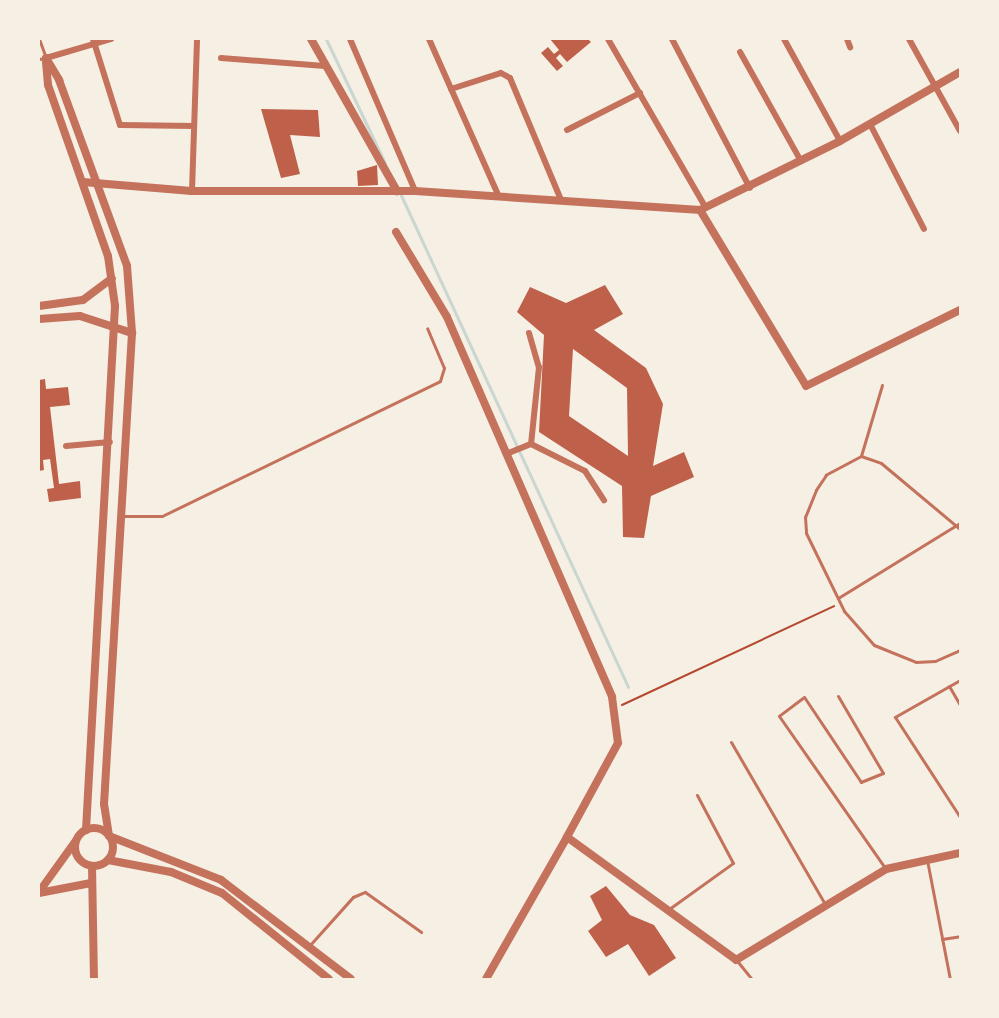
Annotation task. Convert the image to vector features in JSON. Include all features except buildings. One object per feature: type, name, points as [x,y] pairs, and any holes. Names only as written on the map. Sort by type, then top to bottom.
[{"type":"street","points":[[42,58],[111,39]]},
{"type":"street","points":[[192,191],[197,39]]},
{"type":"street","points":[[311,39],[397,191]]},
{"type":"street","points":[[350,39],[415,191]]},
{"type":"street","points":[[429,39],[498,195]]},
{"type":"street","points":[[608,39],[806,386],[960,310]]},
{"type":"street","points":[[672,39],[750,188]]},
{"type":"street","points":[[784,39],[840,141]]},
{"type":"street","points":[[847,39],[850,47]]},
{"type":"street","points":[[909,39],[960,131]]},
{"type":"street","points":[[94,42],[120,125],[194,126]]},
{"type":"street","points":[[740,52],[801,160]]},
{"type":"street","points":[[42,58],[96,182],[127,266],[132,333],[123,516],[104,804],[109,836],[108,860]]},
{"type":"street","points":[[39,893],[76,840],[86,830],[96,714],[114,327],[112,278],[83,182],[48,85],[42,58]]},
{"type":"street","points":[[221,58],[325,66]]},
{"type":"street","points":[[83,182],[192,191],[415,191],[703,209],[750,188],[840,141],[960,72]]},
{"type":"street","points":[[451,89],[501,73],[510,78],[561,200]]},
{"type":"street","points":[[567,130],[640,93]]},
{"type":"street","points":[[870,124],[924,229]]},
{"type":"street","points":[[396,232],[447,317],[614,709],[618,743],[486,979]]},
{"type":"street","points":[[39,306],[83,300],[112,278]]},
{"type":"street","points":[[39,319],[80,316],[132,333]]},
{"type":"street","points":[[529,333],[538,368],[531,444]]},
{"type":"street","points":[[66,446],[110,442]]},
{"type":"street","points":[[506,454],[531,444],[585,471],[604,500]]},
{"type":"street","points":[[96,714],[110,715]]},
{"type":"street","points":[[86,830],[100,829],[109,836],[221,880],[351,979]]},
{"type":"street","points":[[567,837],[736,960],[886,869],[960,852]]},
{"type":"street","points":[[76,840],[78,856],[92,866]]},
{"type":"street","points":[[92,866],[108,860],[171,872],[222,893],[329,979]]},
{"type":"street","points":[[92,866],[94,979]]},
{"type":"street","points":[[39,893],[91,882]]},
{"type":"lane","points":[[39,39],[42,58]]},
{"type":"lane","points":[[123,516],[162,516],[440,381],[444,368],[427,328]]},
{"type":"lane","points":[[882,385],[861,456],[826,476],[805,517],[812,549],[840,603],[874,645],[896,657],[935,661],[960,650]]},
{"type":"lane","points":[[861,456],[881,463],[959,524],[960,529]]},
{"type":"lane","points":[[838,598],[959,524]]},
{"type":"lane","points":[[960,680],[895,717],[960,818]]},
{"type":"lane","points":[[949,686],[960,705]]},
{"type":"lane","points":[[838,696],[883,773],[861,782],[804,697],[779,716],[886,869]]},
{"type":"lane","points":[[731,742],[826,905]]},
{"type":"lane","points":[[668,910],[733,863],[697,795]]},
{"type":"lane","points":[[927,860],[950,979]]},
{"type":"lane","points":[[309,946],[353,897],[365,892],[421,932]]},
{"type":"lane","points":[[942,939],[960,936]]},
{"type":"lane","points":[[736,960],[752,979]]},
{"type":"path","points":[[614,709],[840,603]]},
{"type":"waterway","points":[[326,39],[385,163]]},
{"type":"waterway","points":[[400,193],[628,687]]}]
